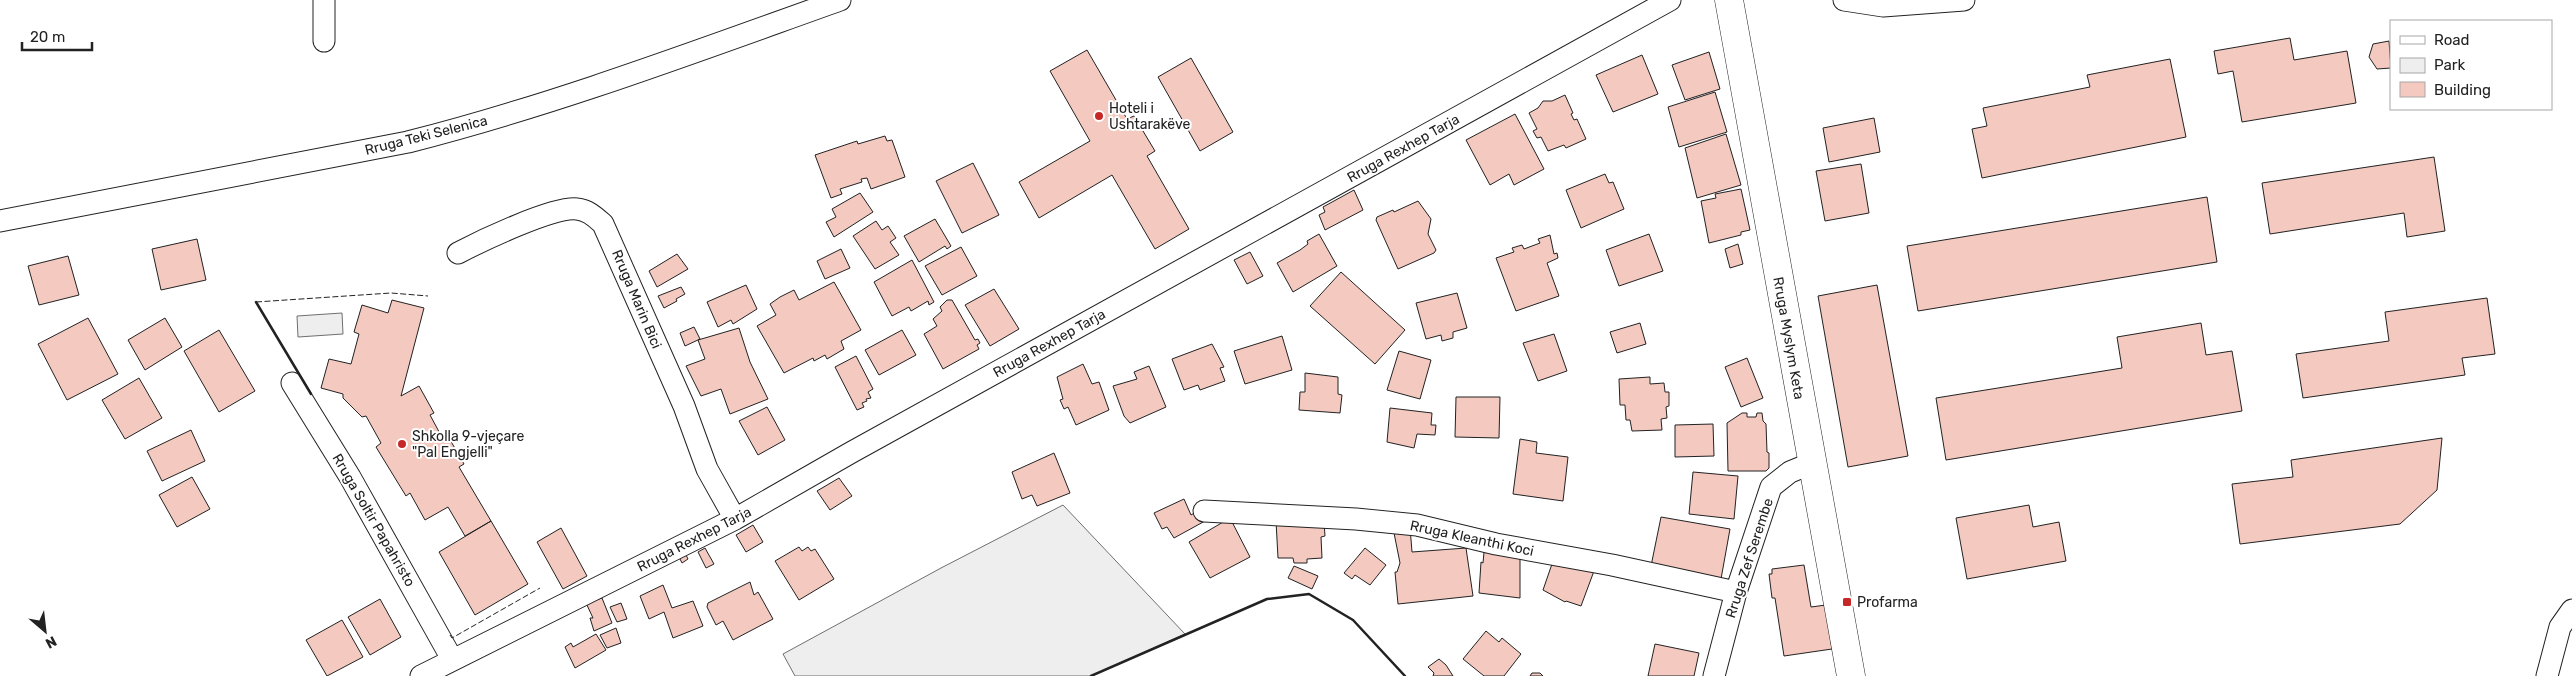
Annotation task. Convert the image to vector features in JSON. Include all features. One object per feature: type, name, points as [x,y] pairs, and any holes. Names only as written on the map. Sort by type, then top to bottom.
[{"type":"main road","name":"Rruga Myslym Keta","points":[[1729,0],[1850,676]]},
{"type":"street","points":[[324,0],[324,40]]},
{"type":"street","name":"Rruga Teki Selenica","points":[[0,221],[408,142],[465,128],[588,88],[840,0]]},
{"type":"street","name":"Rruga Rexhep Tarja","points":[[422,676],[452,659],[735,519],[852,452],[1670,0]]},
{"type":"street","points":[[1844,0],[1883,6],[1964,0]]},
{"type":"street","name":"Rruga Marin Bici","points":[[458,253],[501,232],[563,210],[575,208],[588,211],[603,224],[684,406],[708,469],[735,519]]},
{"type":"street","name":"Rruga Soltir Papahristo","points":[[292,383],[354,484],[452,659]]},
{"type":"street","name":"Rruga Zef Serembe","points":[[1714,676],[1736,592],[1772,487],[1790,472],[1812,463]]},
{"type":"street","name":"Rruga Kleanthi Koci","points":[[1204,511],[1328,517],[1417,525],[1487,542],[1612,565],[1736,592]]},
{"type":"street","points":[[2547,676],[2560,627],[2572,610]]},
{"type":"green space","points":[[342,313],[343,334],[298,337],[297,316]]},
{"type":"green space","points":[[1063,505],[1185,634],[1091,676],[795,676],[783,654],[941,568]]},
{"type":"building","points":[[2290,38],[2294,60],[2347,51],[2356,103],[2242,122],[2233,71],[2218,74],[2214,51]]},
{"type":"building","points":[[2389,41],[2390,68],[2377,69],[2369,57],[2373,44]]},
{"type":"building","points":[[1087,50],[1127,119],[1134,116],[1155,151],[1147,156],[1189,229],[1155,249],[1112,175],[1039,218],[1019,182],[1090,141],[1050,71]]},
{"type":"building","points":[[1709,52],[1720,89],[1685,100],[1672,65]]},
{"type":"building","points":[[1642,55],[1658,94],[1613,112],[1596,75]]},
{"type":"building","points":[[1191,58],[1233,132],[1200,151],[1158,77]]},
{"type":"building","points":[[2170,59],[2186,137],[1982,178],[1972,129],[1987,126],[1983,108],[2090,87],[2087,75]]},
{"type":"building","points":[[1715,92],[1727,132],[1679,147],[1668,107]]},
{"type":"building","points":[[1565,95],[1573,113],[1571,114],[1574,120],[1577,119],[1586,139],[1566,148],[1564,145],[1548,151],[1541,137],[1537,138],[1533,131],[1537,129],[1529,113],[1538,108],[1543,101],[1552,101]]},
{"type":"building","points":[[1515,114],[1544,169],[1514,185],[1509,174],[1490,185],[1466,140]]},
{"type":"building","points":[[1874,118],[1880,152],[1829,162],[1823,128]]},
{"type":"building","points":[[1726,134],[1741,185],[1697,198],[1685,148]]},
{"type":"building","points":[[885,136],[887,141],[892,140],[905,177],[871,189],[867,178],[861,179],[862,182],[840,189],[842,194],[831,198],[815,155],[857,141],[858,144]]},
{"type":"building","points":[[2434,157],[2445,231],[2407,237],[2404,213],[2270,234],[2262,183]]},
{"type":"building","points":[[973,163],[999,215],[962,233],[936,181]]},
{"type":"building","points":[[1861,164],[1869,213],[1825,221],[1816,171]]},
{"type":"building","points":[[1605,174],[1609,183],[1613,182],[1624,209],[1581,228],[1566,190]]},
{"type":"building","points":[[1741,189],[1750,230],[1741,232],[1741,235],[1709,243],[1701,201],[1716,198],[1715,194]]},
{"type":"building","points":[[1354,190],[1363,210],[1325,230],[1319,215],[1325,212],[1323,207]]},
{"type":"building","points":[[860,193],[873,212],[834,237],[826,222],[836,217],[832,209]]},
{"type":"building","points":[[2207,197],[2217,262],[1918,311],[1907,246]]},
{"type":"building","points":[[1418,201],[1431,219],[1428,234],[1436,250],[1434,253],[1398,269],[1376,220],[1377,217],[1393,210],[1394,212]]},
{"type":"building","points":[[935,219],[951,246],[947,249],[945,246],[919,262],[904,236]]},
{"type":"building","points":[[876,221],[882,230],[888,226],[896,238],[890,242],[899,255],[875,269],[853,236]]},
{"type":"building","points":[[1319,234],[1337,266],[1293,292],[1277,263],[1300,250],[1308,244],[1307,241]]},
{"type":"building","points":[[1649,234],[1663,271],[1619,286],[1606,250]]},
{"type":"building","points":[[1550,235],[1554,254],[1557,253],[1558,258],[1547,263],[1559,296],[1516,311],[1496,258],[1514,252],[1512,248],[1522,245],[1524,249],[1540,243],[1538,239]]},
{"type":"building","points":[[197,239],[206,280],[161,290],[152,249]]},
{"type":"building","points":[[1738,244],[1743,264],[1730,268],[1725,249]]},
{"type":"building","points":[[961,247],[977,276],[942,295],[925,266]]},
{"type":"building","points":[[841,249],[850,268],[825,279],[817,261]]},
{"type":"building","points":[[1250,252],[1263,276],[1247,284],[1234,260]]},
{"type":"building","points":[[677,254],[688,269],[657,287],[649,271]]},
{"type":"building","points":[[68,256],[79,295],[39,305],[28,266]]},
{"type":"building","points":[[912,260],[934,302],[929,305],[928,301],[911,311],[909,307],[892,316],[874,282]]},
{"type":"building","points":[[1341,272],[1405,330],[1375,364],[1310,306]]},
{"type":"building","points":[[834,282],[861,330],[841,341],[844,349],[827,359],[825,355],[814,361],[813,358],[784,373],[757,326],[776,315],[770,304],[780,297],[794,290],[799,300]]},
{"type":"building","points":[[746,285],[757,309],[733,324],[731,320],[718,327],[707,302]]},
{"type":"building","points":[[1877,285],[1908,456],[1848,467],[1818,296]]},
{"type":"building","points":[[681,287],[685,294],[664,308],[658,296]]},
{"type":"building","points":[[994,289],[1019,329],[990,346],[965,305]]},
{"type":"building","points":[[1457,293],[1467,328],[1453,332],[1453,338],[1442,341],[1441,335],[1426,339],[1416,303]]},
{"type":"building","points":[[2487,298],[2495,354],[2462,358],[2465,375],[2303,398],[2296,354],[2389,341],[2385,312]]},
{"type":"building","points":[[392,300],[424,308],[401,396],[419,386],[434,413],[430,415],[444,441],[449,438],[464,464],[459,467],[491,521],[465,536],[448,507],[425,520],[410,493],[406,496],[376,447],[381,443],[366,416],[362,417],[343,398],[343,394],[321,388],[329,359],[351,364],[359,334],[354,332],[362,305],[388,313]]},
{"type":"building","points":[[947,300],[952,300],[975,340],[978,339],[980,343],[977,345],[979,349],[943,369],[924,334],[937,326],[933,319],[942,311],[940,307]]},
{"type":"building","points":[[88,318],[118,374],[67,400],[38,344]]},
{"type":"building","points":[[165,318],[182,347],[145,370],[128,340]]},
{"type":"building","points":[[1640,323],[1646,344],[1617,353],[1610,332]]},
{"type":"building","points":[[2201,323],[2206,355],[2232,351],[2242,411],[1946,460],[1936,398],[2122,368],[2117,337]]},
{"type":"building","points":[[694,327],[700,339],[685,346],[680,333]]},
{"type":"building","points":[[739,328],[750,362],[768,399],[730,414],[721,389],[701,396],[686,366],[705,359],[698,340]]},
{"type":"building","points":[[219,330],[255,391],[219,412],[184,351]]},
{"type":"building","points":[[902,330],[916,355],[879,375],[865,350]]},
{"type":"building","points":[[1554,334],[1567,371],[1538,381],[1523,343]]},
{"type":"building","points":[[1282,336],[1292,370],[1245,384],[1234,351]]},
{"type":"building","points":[[1212,344],[1224,367],[1220,368],[1225,381],[1200,390],[1198,385],[1184,390],[1172,359]]},
{"type":"building","points":[[1399,351],[1431,360],[1420,399],[1387,390]]},
{"type":"building","points":[[856,356],[873,389],[868,392],[871,398],[866,399],[867,401],[862,403],[864,407],[857,410],[835,367]]},
{"type":"building","points":[[1747,358],[1763,398],[1741,407],[1725,367]]},
{"type":"building","points":[[1083,364],[1092,384],[1099,382],[1109,410],[1076,425],[1068,407],[1064,409],[1060,400],[1063,399],[1057,377]]},
{"type":"building","points":[[1149,366],[1166,407],[1130,423],[1124,416],[1113,386],[1137,379],[1134,372]]},
{"type":"building","points":[[1305,373],[1338,377],[1338,394],[1342,395],[1340,413],[1299,410],[1300,392],[1305,392]]},
{"type":"building","points":[[1650,377],[1650,384],[1664,383],[1665,392],[1669,392],[1669,406],[1666,407],[1667,418],[1661,419],[1662,430],[1632,431],[1630,420],[1626,420],[1625,405],[1620,405],[1619,379]]},
{"type":"building","points":[[139,378],[162,418],[125,439],[102,400]]},
{"type":"building","points":[[1456,397],[1500,397],[1499,438],[1455,437]]},
{"type":"building","points":[[767,407],[785,440],[758,455],[739,421]]},
{"type":"building","points":[[1390,408],[1432,413],[1431,425],[1436,425],[1435,435],[1417,434],[1414,448],[1387,442]]},
{"type":"building","points":[[1742,413],[1747,413],[1747,417],[1756,417],[1757,413],[1762,413],[1763,421],[1766,424],[1767,452],[1769,453],[1769,468],[1766,471],[1728,471],[1727,423]]},
{"type":"building","points":[[1713,424],[1714,456],[1675,457],[1675,425]]},
{"type":"building","points":[[191,430],[205,461],[162,481],[147,451]]},
{"type":"building","points":[[2442,438],[2437,490],[2400,524],[2240,544],[2232,484],[2293,477],[2291,460]]},
{"type":"building","points":[[1520,439],[1537,442],[1536,453],[1568,457],[1563,501],[1513,494]]},
{"type":"building","points":[[1054,453],[1070,493],[1037,506],[1032,495],[1022,499],[1012,472]]},
{"type":"building","points":[[1693,472],[1738,476],[1734,519],[1689,514]]},
{"type":"building","points":[[192,477],[210,509],[177,527],[159,495]]},
{"type":"building","points":[[839,478],[852,496],[830,510],[817,491]]},
{"type":"building","points":[[1184,499],[1191,515],[1199,510],[1205,521],[1174,538],[1167,527],[1162,529],[1154,513]]},
{"type":"building","points":[[2029,505],[2033,527],[2059,522],[2066,561],[1967,579],[1956,518]]},
{"type":"building","points":[[1661,517],[1730,529],[1721,579],[1651,566]]},
{"type":"building","points":[[1230,518],[1250,557],[1210,578],[1189,542]]},
{"type":"building","points":[[491,521],[528,584],[475,615],[439,552]]},
{"type":"building","points":[[1276,521],[1324,522],[1325,536],[1321,537],[1322,558],[1307,559],[1307,563],[1294,563],[1293,558],[1278,558]]},
{"type":"building","points":[[753,525],[763,542],[746,552],[736,535]]},
{"type":"building","points":[[1410,527],[1412,552],[1466,548],[1473,596],[1398,604],[1395,572],[1397,572],[1400,563],[1393,528]]},
{"type":"building","points":[[561,528],[587,576],[563,589],[537,542]]},
{"type":"building","points":[[799,547],[802,551],[808,547],[811,551],[815,549],[834,579],[799,600],[775,561]]},
{"type":"building","points":[[705,548],[714,564],[706,568],[698,552]]},
{"type":"building","points":[[1365,548],[1386,565],[1370,585],[1355,575],[1352,579],[1344,573]]},
{"type":"building","points":[[683,549],[688,559],[682,563],[677,553]]},
{"type":"building","points":[[1484,552],[1520,555],[1520,598],[1479,593],[1481,562],[1483,563]]},
{"type":"building","points":[[1553,561],[1594,571],[1581,606],[1565,602],[1543,590]]},
{"type":"building","points":[[1804,565],[1811,607],[1826,605],[1832,649],[1784,656],[1775,598],[1772,598],[1769,574],[1772,574],[1772,569]]},
{"type":"building","points":[[1294,566],[1318,576],[1312,589],[1288,578]]},
{"type":"building","points":[[750,582],[754,595],[758,592],[773,619],[733,640],[723,621],[716,625],[707,607],[708,603]]},
{"type":"building","points":[[663,585],[672,608],[693,601],[703,626],[673,638],[664,612],[649,619],[640,596]]},
{"type":"building","points":[[602,598],[612,623],[594,631],[590,618],[593,618],[586,603]]},
{"type":"building","points":[[380,599],[401,637],[370,655],[348,617]]},
{"type":"building","points":[[621,603],[627,619],[617,622],[610,607]]},
{"type":"building","points":[[342,620],[363,657],[327,676],[306,640]]},
{"type":"building","points":[[616,628],[621,643],[607,648],[600,635]]},
{"type":"building","points":[[1486,631],[1499,642],[1502,638],[1521,654],[1504,676],[1484,676],[1463,659]]},
{"type":"building","points":[[596,634],[606,650],[575,668],[565,647],[571,643],[573,647]]},
{"type":"building","points":[[1655,644],[1699,653],[1694,676],[1648,676]]},
{"type":"building","points":[[1439,659],[1446,665],[1453,676],[1433,676],[1434,673],[1428,667]]},
{"type":"building","points":[[1532,673],[1540,673],[1543,676],[1530,676]]},
{"type":"fence","points":[[256,302],[391,293],[428,296]]},
{"type":"fence","points":[[450,635],[452,638],[540,588]]},
{"type":"wall","points":[[256,302],[311,394]]},
{"type":"wall","points":[[1091,676],[1267,599],[1309,594],[1353,620],[1405,676]]},
{"type":"place","name":"Hoteli i Ushtarakëve","points":[[1099,116]]},
{"type":"place","name":"Shkolla 9-vjeçare \"Pal Engjelli\"","points":[[402,444]]},
{"type":"place","name":"Profarma","points":[[1847,602]]}]
